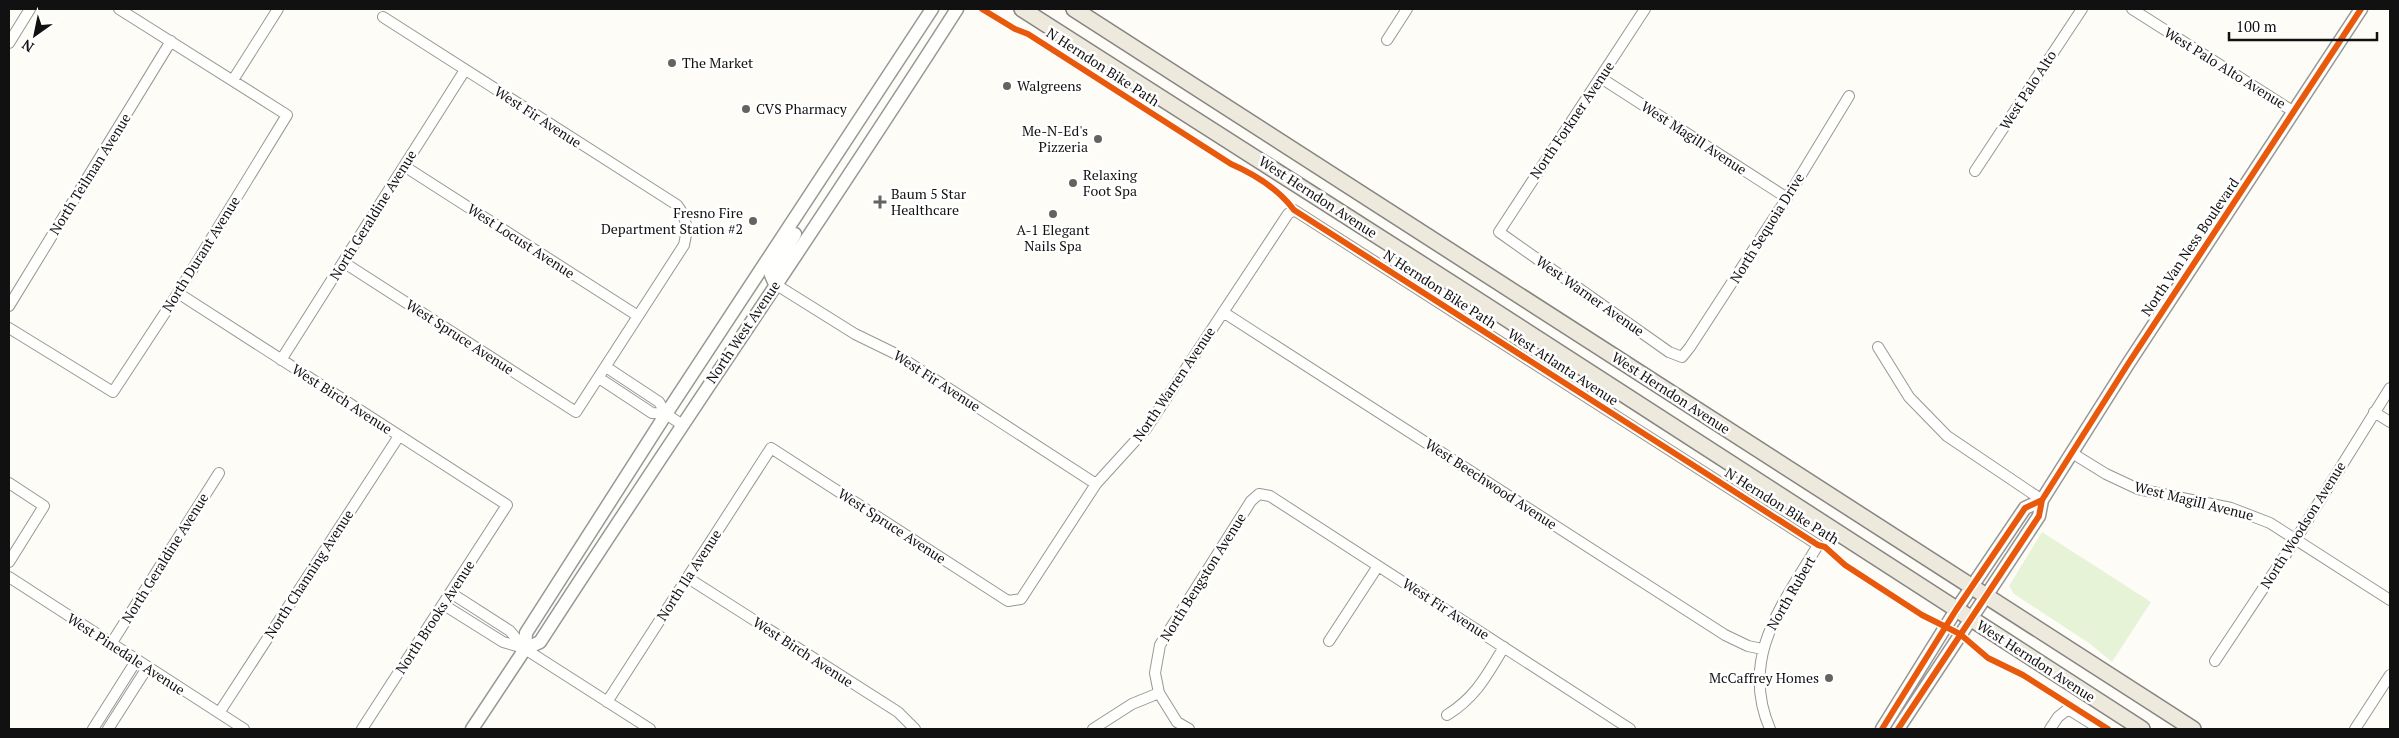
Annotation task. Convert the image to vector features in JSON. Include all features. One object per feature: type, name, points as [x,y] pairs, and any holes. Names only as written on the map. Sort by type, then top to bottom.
[{"type":"main road","name":"West Herndon Avenue","points":[[1022,9],[1456,286],[2142,729]]},
{"type":"main road","name":"West Herndon Avenue","points":[[1074,9],[2192,729]]},
{"type":"street","points":[[9,43],[30,9]]},
{"type":"street","points":[[119,9],[233,80],[278,9]]},
{"type":"street","name":"North West Avenue","points":[[472,729],[525,649],[526,633],[666,414],[932,9]]},
{"type":"street","name":"North West Avenue","points":[[525,649],[540,642],[681,424],[874,138],[957,9]]},
{"type":"street","points":[[1387,40],[1407,9]]},
{"type":"street","name":"North Forkner Avenue","points":[[1499,232],[1645,9]]},
{"type":"street","name":"West Palo Alto","points":[[1975,171],[2082,9]]},
{"type":"street","name":"West Palo Alto Avenue","points":[[2132,9],[2294,112]]},
{"type":"street","name":"North Van Ness Boulevard","points":[[1898,729],[2038,516],[2042,500],[2072,453],[2361,9]]},
{"type":"street","name":"West Fir Avenue","points":[[383,17],[677,205],[684,214],[686,223],[687,233],[684,245],[638,316]]},
{"type":"street","name":"North Teilman Avenue","points":[[9,306],[171,41]]},
{"type":"street","name":"North Geraldine Avenue","points":[[281,360],[465,70]]},
{"type":"street","name":"West Magill Avenue","points":[[1601,78],[1787,198]]},
{"type":"street","name":"North Durant Avenue","points":[[9,328],[113,392],[178,293],[287,115],[233,80]]},
{"type":"street","name":"North Sequoia Drive","points":[[1682,357],[1787,198],[1849,96]]},
{"type":"street","name":"West Locust Avenue","points":[[404,166],[638,316]]},
{"type":"street","points":[[775,284],[771,275],[807,215],[806,203]]},
{"type":"street","name":"North Warren Avenue","points":[[1015,601],[1021,599],[1096,484],[1146,429],[1288,214],[1294,210]]},
{"type":"street","name":"West Atlanta Avenue","points":[[1294,210],[1818,545]]},
{"type":"street","name":"West Warner Avenue","points":[[1499,232],[1669,352],[1682,357]]},
{"type":"street","name":"West Spruce Avenue","points":[[343,262],[576,412],[598,378]]},
{"type":"street","name":"West Fir Avenue","points":[[775,284],[855,334],[894,353],[1096,484]]},
{"type":"street","name":"West Birch Avenue","points":[[178,293],[507,505]]},
{"type":"street","name":"West Beechwood Avenue","points":[[1223,312],[1726,635],[1748,646],[1762,649]]},
{"type":"street","points":[[638,316],[598,378],[652,413],[666,414]]},
{"type":"street","points":[[1878,347],[1909,397],[1947,436],[2042,500]]},
{"type":"street","points":[[606,367],[659,402],[666,414],[681,424]]},
{"type":"street","name":"North Woodson Avenue","points":[[2215,661],[2296,539],[2390,388]]},
{"type":"street","points":[[2374,412],[2390,422]]},
{"type":"street","name":"North Channing Avenue","points":[[219,713],[399,436]]},
{"type":"street","name":"West Spruce Avenue","points":[[771,448],[1008,601],[1015,601]]},
{"type":"street","name":"North Ila Avenue","points":[[607,702],[771,448]]},
{"type":"street","name":"West Magill Avenue","points":[[2072,453],[2122,482],[2160,494],[2249,514],[2296,539],[2390,600]]},
{"type":"street","name":"North Geraldine Avenue","points":[[111,644],[220,473]]},
{"type":"street","points":[[9,483],[44,506],[9,562]]},
{"type":"street","name":"West Fir Avenue","points":[[1259,494],[1270,496],[1630,729]]},
{"type":"street","name":"North Bengston Avenue","points":[[1159,693],[1155,673],[1157,658],[1165,633],[1251,501],[1259,494]]},
{"type":"street","name":"North Van Ness Boulevard","points":[[1882,729],[1956,610],[2025,508],[2042,500]]},
{"type":"street","name":"North Brooks Avenue","points":[[362,729],[507,505]]},
{"type":"street","name":"North Rubert","points":[[1770,729],[1760,688],[1762,649],[1777,612],[1818,545]]},
{"type":"street","points":[[1329,641],[1378,566]]},
{"type":"street","name":"West Pinedale Avenue","points":[[9,578],[244,729]]},
{"type":"street","name":"West Birch Avenue","points":[[688,578],[898,712],[915,729]]},
{"type":"street","points":[[451,593],[510,631],[525,649]]},
{"type":"street","points":[[444,604],[503,642],[525,649],[650,729]]},
{"type":"street","points":[[1446,715],[1463,705],[1475,693],[1504,647]]},
{"type":"street","points":[[92,729],[136,661]]},
{"type":"street","points":[[108,729],[147,668]]},
{"type":"street","points":[[2355,729],[2390,675]]},
{"type":"street","points":[[1093,729],[1132,704],[1159,693],[1177,722],[1189,729]]},
{"type":"street","points":[[2050,729],[2058,717],[2068,709],[2100,729]]},
{"type":"green space","points":[[2042,532],[2151,602],[2112,662],[2089,643],[2014,594],[2009,586]]},
{"type":"cycle path","name":"N Herndon Bike Path","points":[[982,9],[1015,29],[1028,34],[1231,164],[1257,178],[1274,189],[1294,210],[1818,545],[1825,547],[1845,565],[1922,615],[1960,634],[1988,658],[2023,675],[2108,729]]},
{"type":"cycle path","points":[[1898,729],[2039,516],[2042,500],[2128,364],[2361,9]]},
{"type":"cycle path","points":[[1882,729],[1956,610],[2025,508],[2042,500]]},
{"type":"place","name":"The Market","points":[[672,63]]},
{"type":"place","name":"Walgreens","points":[[1007,86]]},
{"type":"place","name":"CVS Pharmacy","points":[[746,109]]},
{"type":"place","name":"Me-N-Ed's Pizzeria","points":[[1098,139]]},
{"type":"place","name":"Relaxing Foot Spa","points":[[1073,183]]},
{"type":"place","name":"Baum 5 Star Healthcare","points":[[880,202]]},
{"type":"place","name":"A-1 Elegant Nails Spa","points":[[1053,214]]},
{"type":"place","name":"Fresno Fire Department Station #2","points":[[753,221]]},
{"type":"place","name":"McCaffrey Homes","points":[[1829,678]]}]
